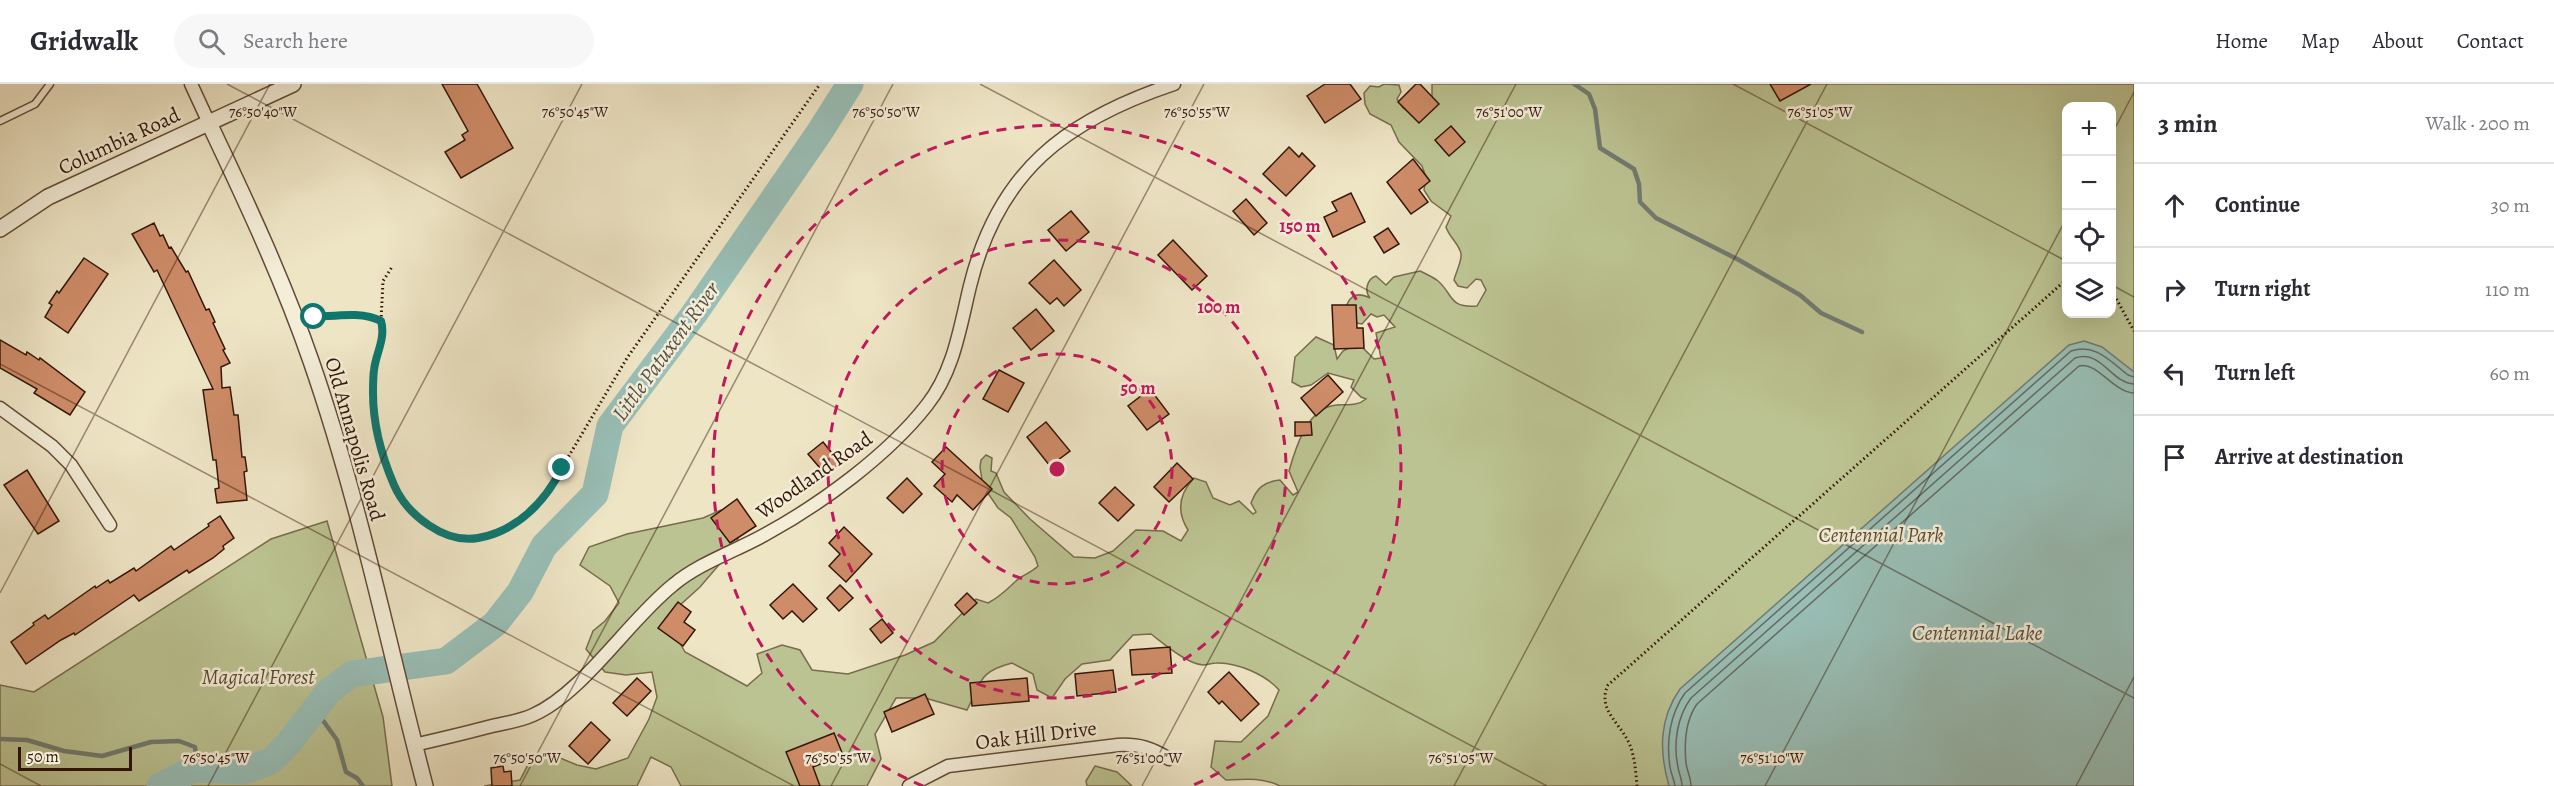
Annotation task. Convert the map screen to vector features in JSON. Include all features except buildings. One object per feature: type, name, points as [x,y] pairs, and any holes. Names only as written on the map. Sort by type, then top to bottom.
[{"type":"street","name":"Old Annapolis Road","points":[[191,84],[265,246],[311,361],[347,481],[425,786]]},
{"type":"street","name":"Columbia Road","points":[[0,229],[48,197],[293,84]]},
{"type":"street","name":"Woodland Road","points":[[414,745],[534,715],[579,680],[674,584],[769,532],[855,474],[888,447],[929,404],[943,379],[953,356],[971,282],[995,217],[1012,188],[1050,148],[1084,122],[1136,96],[1174,84]]},
{"type":"street","points":[[0,408],[52,446],[70,465],[110,525]]},
{"type":"street","name":"Oak Hill Drive","points":[[909,786],[948,766],[1118,745],[1136,744],[1169,759]]},
{"type":"lane","points":[[0,122],[35,104],[50,84]]},
{"type":"path","points":[[392,267],[384,281],[381,321],[384,331],[374,369],[374,422],[395,486],[406,504],[424,521],[446,535],[468,540],[487,536],[510,526],[541,502],[627,358],[820,84]]},
{"type":"path","points":[[1637,786],[1632,750],[1625,733],[1605,705],[1603,696],[1608,685],[2062,284]]},
{"type":"path","points":[[2116,298],[2134,331]]},
{"type":"path","points":[[314,317],[359,315],[381,321]]},
{"type":"green space","name":"Centennial Park","points":[[1432,84],[2134,84],[2134,786],[1280,786],[1260,780],[1226,780],[1211,767],[1215,741],[1241,742],[1268,716],[1279,690],[1267,679],[1242,667],[1224,663],[1203,665],[1190,661],[1151,634],[1133,635],[1110,660],[1082,664],[1065,679],[1052,698],[1037,690],[1033,674],[1012,663],[993,670],[982,679],[967,710],[925,698],[896,698],[875,734],[881,759],[867,786],[681,786],[671,767],[651,757],[637,786],[484,786],[520,780],[532,757],[553,755],[577,765],[596,769],[628,758],[649,719],[657,697],[652,672],[626,675],[605,672],[586,649],[593,631],[605,621],[619,603],[610,586],[580,565],[589,547],[627,534],[703,518],[721,510],[743,521],[736,545],[700,587],[678,607],[670,626],[685,652],[747,686],[762,673],[757,654],[782,645],[800,650],[812,670],[848,674],[905,655],[934,642],[976,599],[988,603],[1038,566],[1011,518],[998,508],[983,486],[980,467],[981,460],[986,455],[992,458],[991,471],[996,473],[1004,492],[1030,519],[1074,557],[1095,558],[1113,551],[1136,530],[1163,531],[1181,541],[1188,530],[1182,516],[1182,496],[1194,478],[1206,482],[1213,498],[1230,505],[1239,501],[1253,514],[1256,512],[1251,503],[1256,493],[1269,482],[1280,480],[1293,495],[1298,492],[1289,471],[1298,443],[1308,424],[1322,410],[1331,406],[1354,404],[1366,399],[1351,387],[1354,380],[1328,373],[1311,385],[1301,387],[1292,382],[1295,357],[1316,337],[1334,345],[1337,359],[1343,351],[1354,345],[1363,348],[1374,359],[1381,358],[1376,333],[1395,327],[1384,315],[1377,317],[1371,314],[1362,324],[1351,322],[1344,313],[1352,297],[1360,295],[1370,298],[1367,285],[1376,276],[1386,285],[1394,277],[1420,271],[1438,281],[1456,303],[1468,306],[1477,306],[1486,290],[1481,280],[1476,279],[1467,288],[1458,286],[1454,280],[1461,254],[1446,227],[1451,216],[1431,201],[1424,190],[1426,177],[1422,166],[1399,142],[1391,125],[1370,114],[1365,104],[1364,93],[1370,86],[1399,85],[1401,92],[1397,99],[1403,108],[1411,113],[1432,101]]},
{"type":"green space","name":"Magical Forest","points":[[327,521],[383,717],[392,786],[0,786],[0,685],[34,692],[271,539]]},
{"type":"green space","points":[[1095,766],[1117,772],[1132,786],[1087,786],[1086,781]]},
{"type":"water","name":"Centennial Lake","points":[[2084,341],[2102,347],[2134,372],[2134,786],[1669,786],[1664,760],[1663,736],[1668,712],[1680,689],[2069,345]]},
{"type":"waterway","name":"Little Patuxent River","points":[[160,786],[194,769],[244,771],[271,761],[288,744],[329,691],[352,674],[446,661],[495,624],[520,592],[544,546],[595,494],[610,426],[694,314],[819,133],[850,84]]},
{"type":"waterway","points":[[1574,84],[1589,94],[1595,109],[1600,148],[1634,169],[1639,184],[1640,202],[1656,218],[1739,260],[1800,295],[1821,313],[1862,332]]},
{"type":"waterway","points":[[314,708],[337,740],[346,772],[357,778],[363,786]]},
{"type":"waterway","points":[[0,739],[27,740],[64,751],[102,756],[151,742],[179,741],[195,747],[196,756],[203,769]]},
{"type":"route","points":[[314,317],[359,315],[381,321],[384,331],[374,369],[374,422],[395,486],[406,504],[424,521],[446,535],[468,540],[487,536],[510,526],[541,502],[555,483],[562,468]]}]
